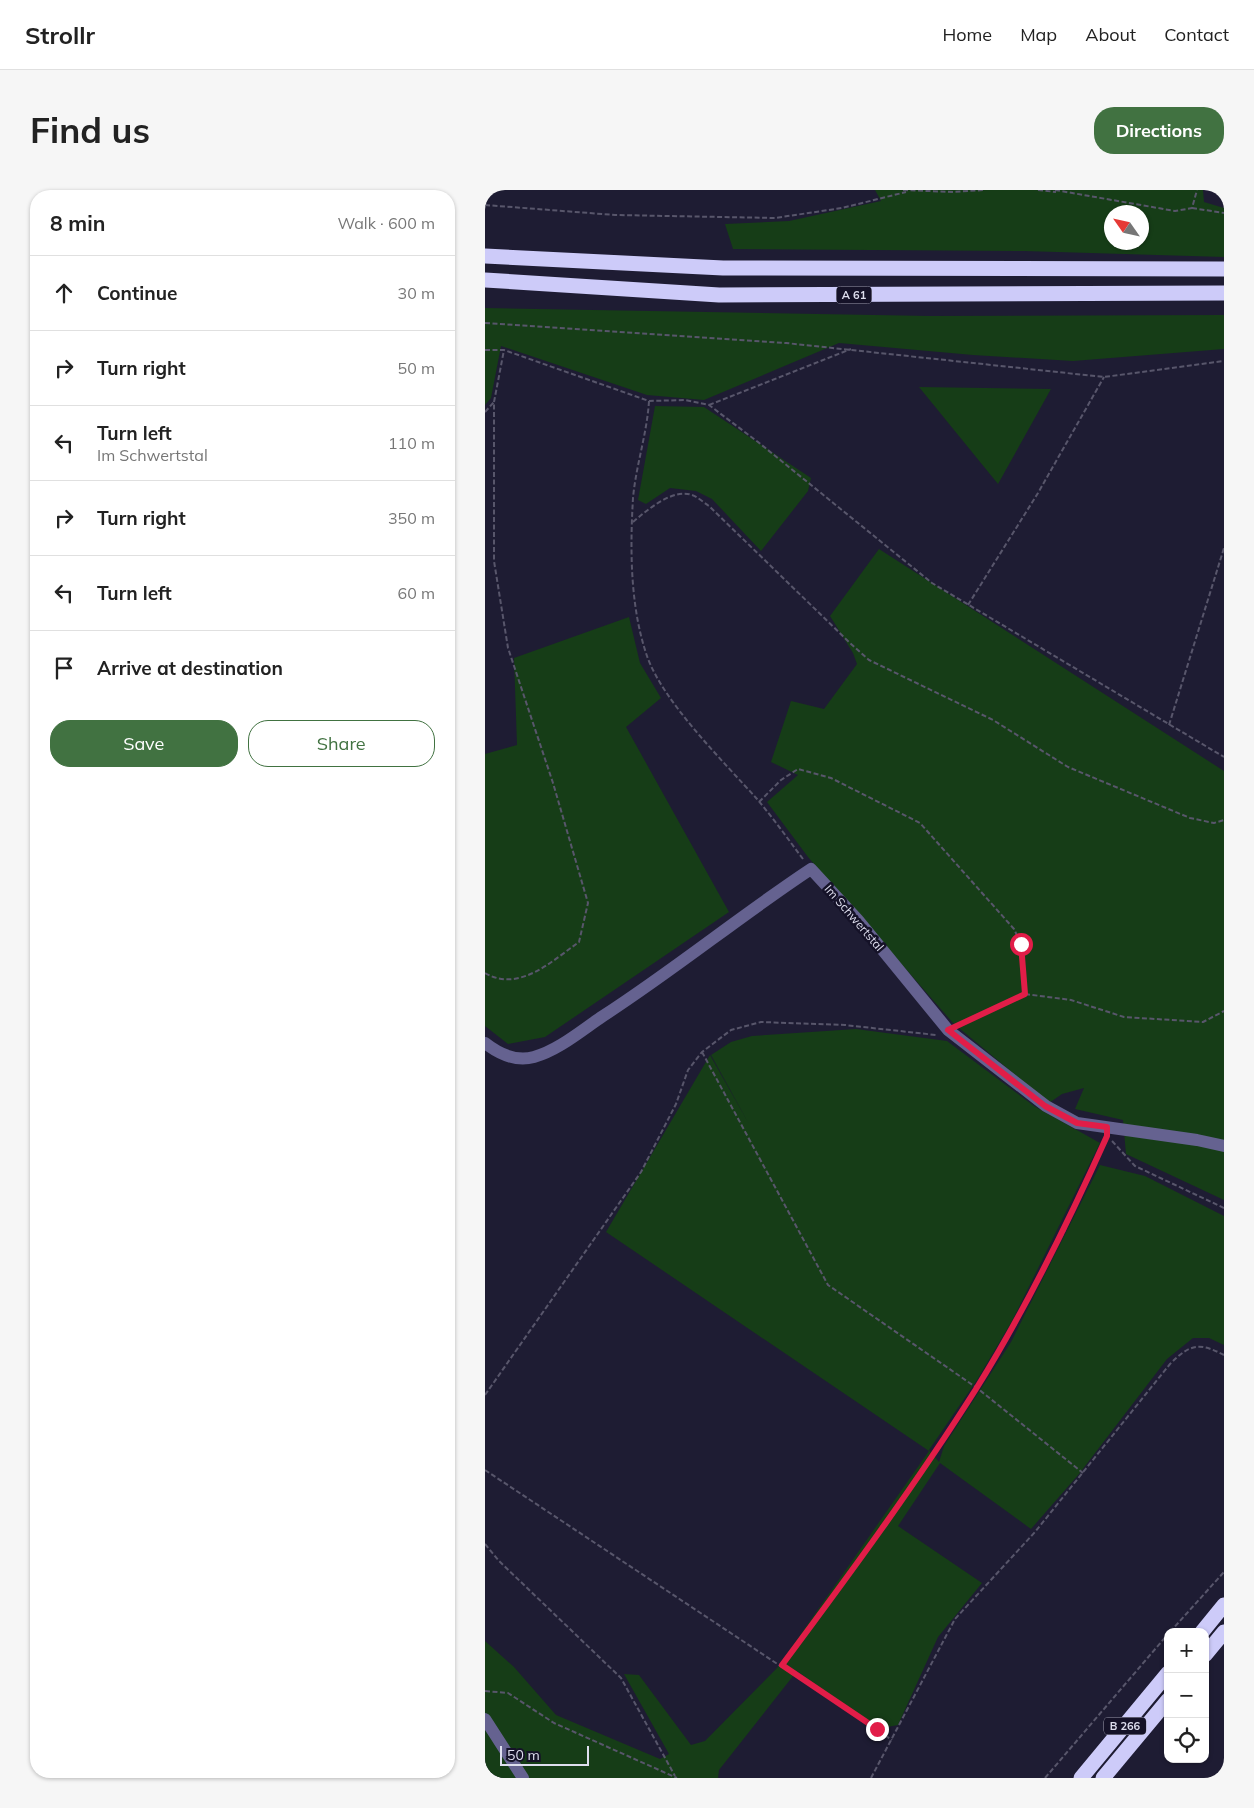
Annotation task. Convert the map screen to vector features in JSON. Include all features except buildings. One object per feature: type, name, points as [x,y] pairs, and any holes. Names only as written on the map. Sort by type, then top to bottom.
[{"type":"highway","name":"A 61","points":[[485,256],[723,268],[1224,269]]},
{"type":"highway","name":"A 61","points":[[485,280],[719,295],[1224,293]]},
{"type":"highway","points":[[1205,1628],[1224,1605]]},
{"type":"highway","points":[[1209,1650],[1224,1632]]},
{"type":"highway","name":"B 266","points":[[1081,1778],[1164,1678]]},
{"type":"highway","name":"B 266","points":[[1103,1778],[1164,1705]]},
{"type":"street","name":"Im Schwertstal","points":[[811,869],[858,920],[948,1030],[1045,1106],[1077,1123],[1197,1140],[1224,1146]]},
{"type":"street","points":[[485,1043],[498,1053],[514,1058],[533,1058],[556,1047],[643,990],[761,901],[811,869]]},
{"type":"street","points":[[485,1720],[523,1778]]},
{"type":"path","points":[[485,205],[615,215],[775,218],[843,208],[905,191],[984,190]]},
{"type":"path","points":[[1038,190],[1056,191],[1175,211],[1192,208],[1224,213]]},
{"type":"path","points":[[1192,208],[1197,190]]},
{"type":"path","points":[[485,324],[851,349],[1104,377],[1224,361]]},
{"type":"path","points":[[709,405],[851,349]]},
{"type":"path","points":[[485,350],[504,350],[649,401],[685,400],[709,405],[758,442],[932,584],[1224,757]]},
{"type":"path","points":[[485,973],[495,979],[529,977],[579,942],[588,903],[553,783],[507,648],[494,561],[494,402],[504,350]]},
{"type":"path","points":[[968,605],[1039,493],[1104,377]]},
{"type":"path","points":[[649,401],[633,496],[633,575],[637,612],[647,655],[661,683],[677,706],[759,802],[811,869]]},
{"type":"path","points":[[485,412],[494,402]]},
{"type":"path","points":[[633,522],[646,511],[677,494],[692,495],[709,506],[869,660],[993,720],[1068,767],[1189,818],[1214,824],[1224,820]]},
{"type":"path","points":[[1169,725],[1224,548]]},
{"type":"path","points":[[759,802],[781,780],[798,769],[831,778],[920,823],[1014,928],[1021,944],[1025,994]]},
{"type":"path","points":[[485,1395],[641,1172],[676,1104],[688,1070],[702,1052],[731,1030],[761,1022],[845,1025],[936,1034],[1025,994],[1071,1000],[1124,1017],[1203,1022],[1224,1011]]},
{"type":"path","points":[[702,1052],[828,1285],[977,1388],[1083,1473]]},
{"type":"path","points":[[782,1665],[887,1524],[977,1388],[1064,1232],[1107,1136],[1135,1166],[1224,1208]]},
{"type":"path","points":[[871,1778],[955,1619],[1035,1532],[1170,1364],[1184,1350],[1195,1346],[1208,1347],[1224,1355]]},
{"type":"path","points":[[485,1470],[782,1665],[892,1740]]},
{"type":"path","points":[[485,1544],[499,1562],[621,1678],[676,1777]]},
{"type":"path","points":[[1174,1628],[1224,1572]]},
{"type":"path","points":[[1045,1778],[1164,1639]]},
{"type":"path","points":[[485,1691],[508,1693],[554,1723],[676,1777]]},
{"type":"green space","points":[[875,190],[1203,190],[1204,202],[1224,208],[1224,257],[1024,251],[733,249],[725,224],[789,221],[881,201]]},
{"type":"green space","points":[[485,308],[929,316],[1224,315],[1224,349],[1073,361],[973,355],[839,343],[704,400],[647,395],[501,346],[491,398],[485,405]]},
{"type":"green space","points":[[919,387],[1051,389],[998,484]]},
{"type":"green space","points":[[655,406],[704,407],[811,478],[808,491],[761,551],[712,499],[696,491],[670,488],[646,504],[638,500]]},
{"type":"green space","points":[[879,549],[1224,771],[1224,1200],[1126,1154],[1123,1120],[1075,1109],[1084,1088],[1062,1094],[1049,1103],[953,1023],[808,857],[767,802],[798,775],[771,762],[791,701],[824,709],[857,664],[853,653],[830,616]]},
{"type":"green space","points":[[629,617],[640,663],[661,698],[626,727],[729,912],[545,1037],[508,1044],[485,1026],[485,754],[517,745],[514,658]]},
{"type":"green space","points":[[856,1029],[947,1041],[1034,1106],[1100,1143],[1012,1321],[977,1380],[929,1450],[939,1462],[944,1446],[1011,1342],[1100,1165],[1145,1176],[1224,1216],[1224,1345],[1209,1338],[1193,1338],[1167,1359],[1079,1474],[1031,1529],[940,1463],[898,1526],[982,1583],[938,1637],[898,1725],[877,1729],[797,1671],[719,1770],[718,1778],[485,1778],[485,1641],[514,1667],[556,1715],[660,1759],[669,1754],[624,1674],[639,1675],[691,1745],[705,1741],[777,1668],[929,1451],[606,1232],[710,1055],[749,1124],[711,1055],[731,1042],[752,1036]]},
{"type":"route","points":[[877,1729],[782,1665],[887,1524],[977,1388],[1064,1232],[1107,1136],[1107,1127],[1077,1123],[1045,1106],[948,1030],[1025,994],[1021,944]]}]
